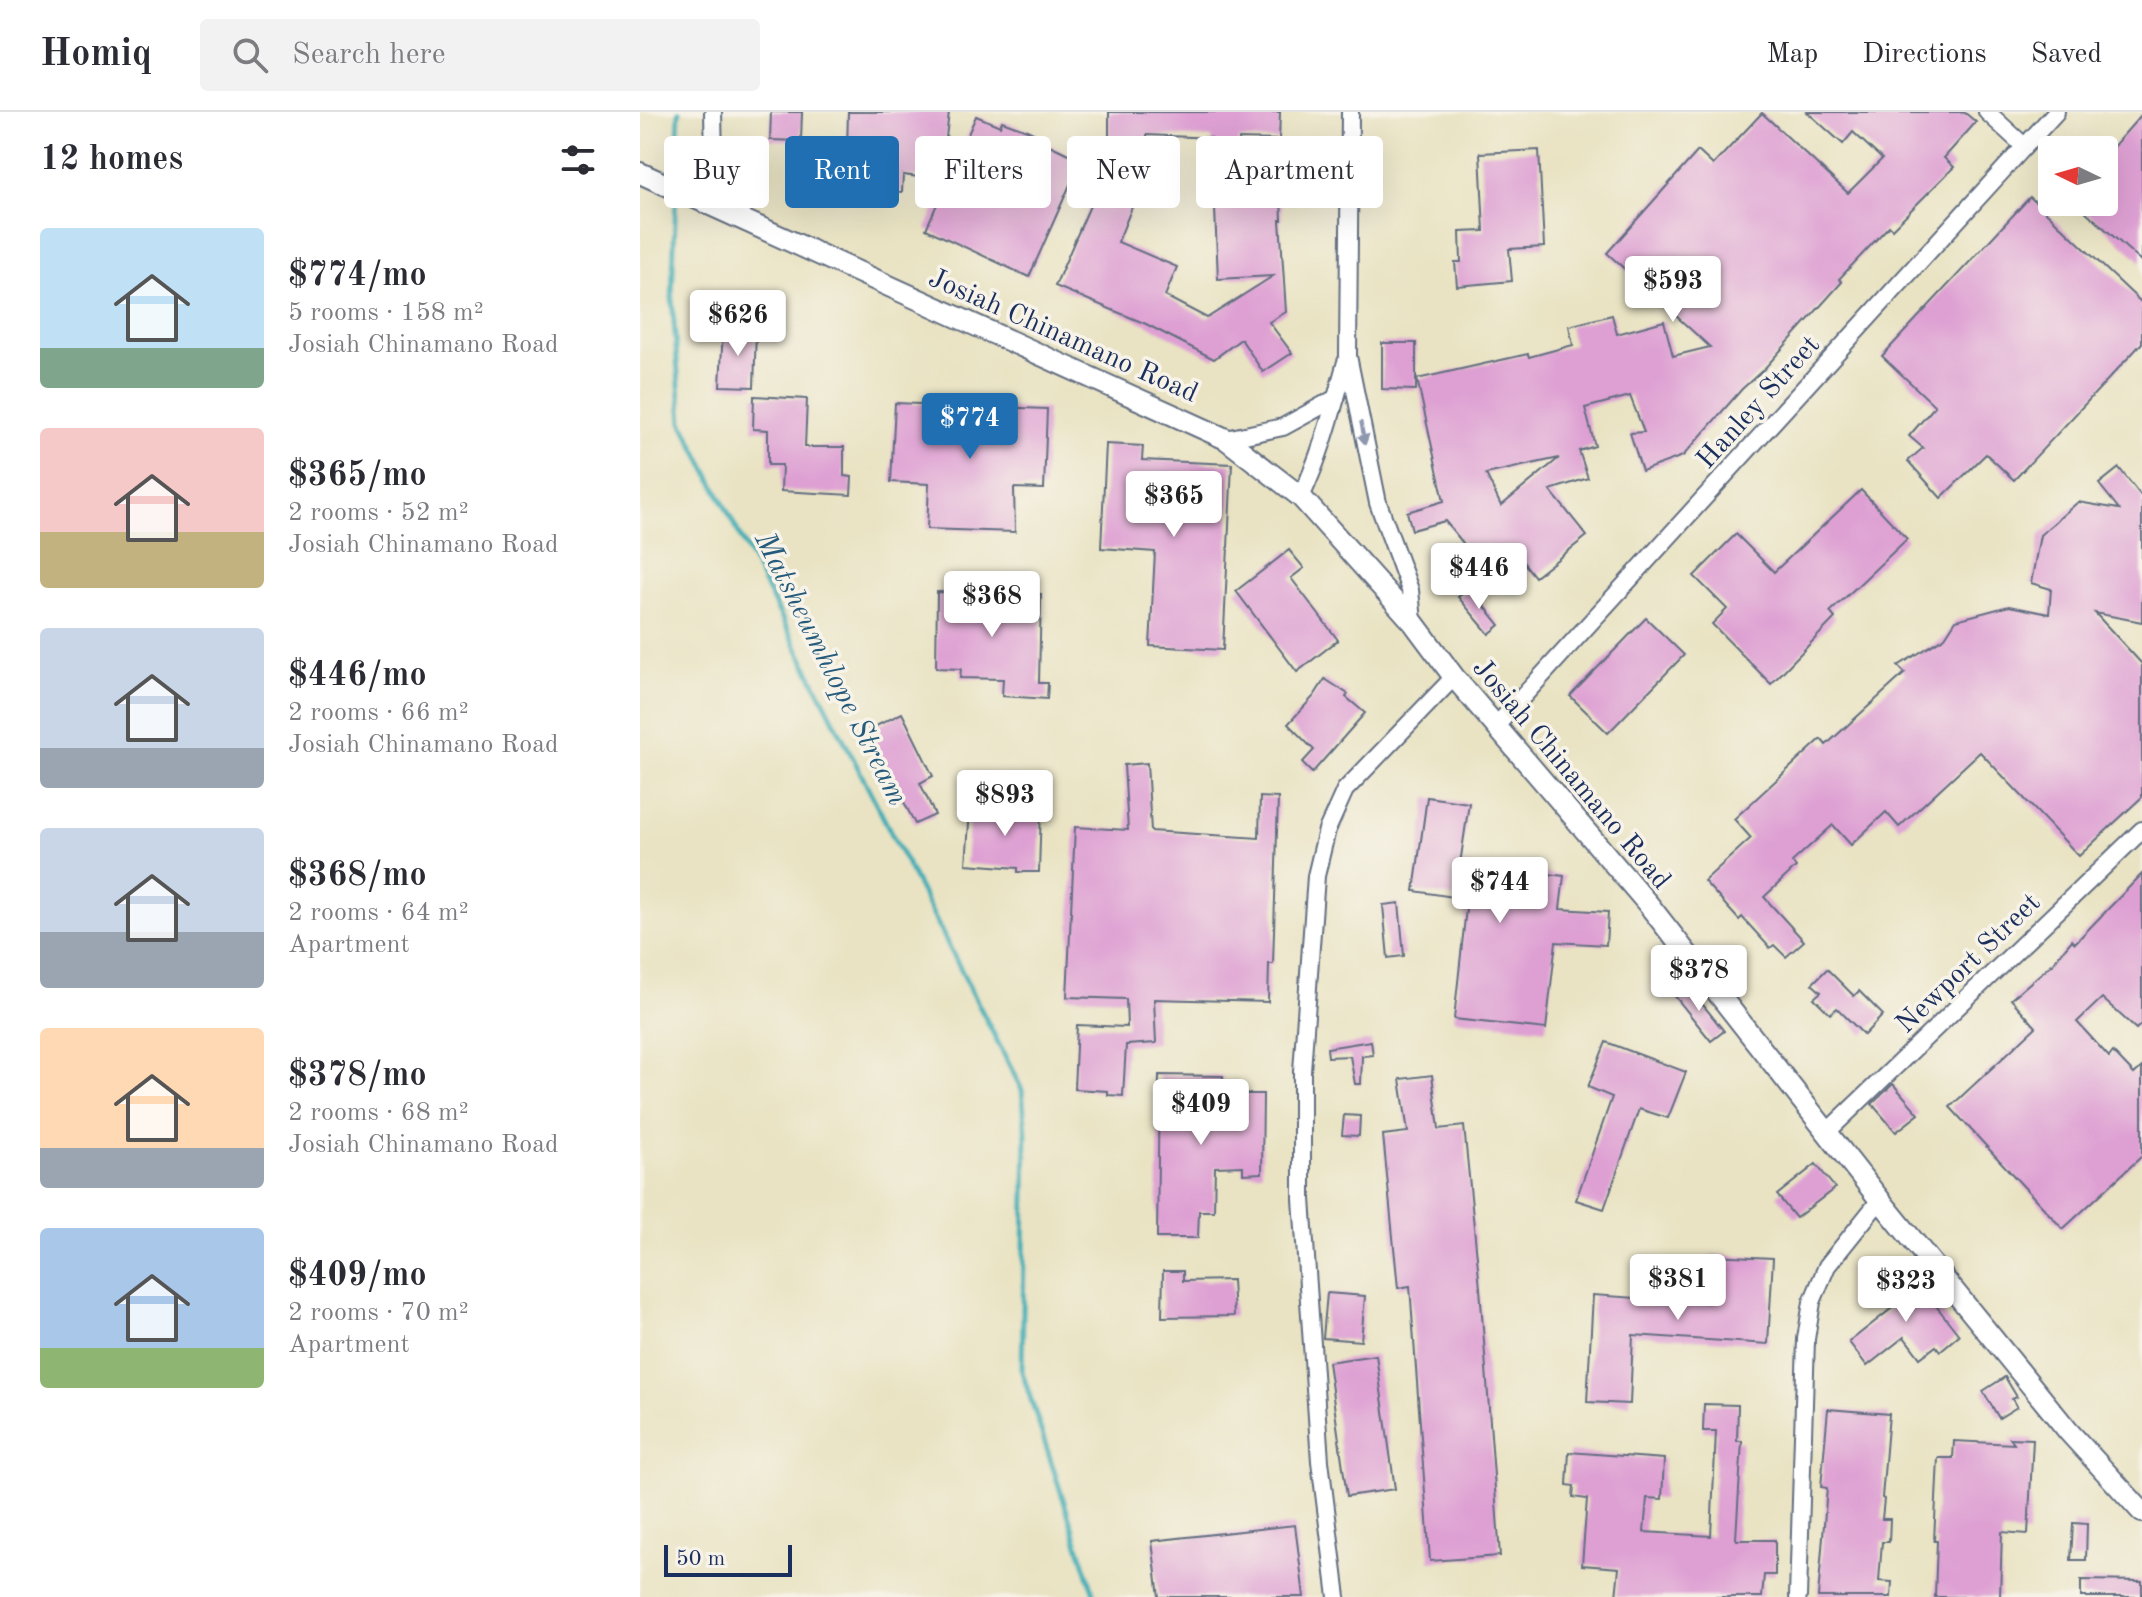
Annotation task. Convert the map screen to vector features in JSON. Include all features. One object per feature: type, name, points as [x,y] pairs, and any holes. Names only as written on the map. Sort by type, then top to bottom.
[{"type":"street","points":[[712,136],[713,112]]},
{"type":"street","points":[[1350,112],[1348,356],[1378,503],[1410,590],[1413,622]]},
{"type":"street","points":[[1987,112],[2024,146]]},
{"type":"street","name":"Hanley Street","points":[[1496,726],[2056,112]]},
{"type":"street","name":"Josiah Chinamano Road","points":[[640,173],[664,183]]},
{"type":"street","name":"Josiah Chinamano Road","points":[[718,208],[1226,439],[1301,497],[1413,622],[1454,677],[1648,904],[1880,1200],[2069,1432],[2142,1512]]},
{"type":"street","points":[[1301,497],[1317,465],[1348,356]]},
{"type":"street","points":[[1226,439],[1283,427],[1336,398]]},
{"type":"street","points":[[1337,1597],[1320,1461],[1302,1199],[1302,1071],[1316,876],[1327,830],[1345,790],[1454,677]]},
{"type":"street","name":"Newport Street","points":[[1827,1132],[2142,830]]},
{"type":"street","points":[[1798,1597],[1806,1339],[1812,1302],[1827,1266],[1880,1200]]},
{"type":"building","points":[[771,112],[802,112],[801,136],[770,140]]},
{"type":"building","points":[[848,112],[949,112],[946,136],[915,136],[915,177],[903,175],[902,192],[899,192],[899,136],[847,136]]},
{"type":"building","points":[[1109,112],[1280,112],[1279,136],[1109,136]]},
{"type":"building","points":[[1807,112],[1964,112],[1976,122],[1944,158],[1954,167],[1892,229],[1889,226],[1839,279],[1842,282],[1683,456],[1642,471],[1630,433],[1644,432],[1630,396],[1585,408],[1595,446],[1579,451],[1588,478],[1550,490],[1587,536],[1535,577],[1513,549],[1486,571],[1445,521],[1412,530],[1407,512],[1444,501],[1417,379],[1573,345],[1569,326],[1612,315],[1617,334],[1664,321],[1673,356],[1710,347],[1607,253],[1698,151],[1713,165],[1762,113],[1848,193],[1882,159],[1853,132],[1843,144]],"holes":[[[1559,458],[1501,506],[1486,474]]]},
{"type":"building","points":[[2142,114],[2142,262],[2091,216],[2118,216],[2118,141]]},
{"type":"building","points":[[976,116],[1000,126],[1002,121],[1039,136],[967,136]]},
{"type":"building","points":[[1051,146],[1067,153],[1067,192],[1029,277],[926,229],[935,208],[1051,208]]},
{"type":"building","points":[[1539,150],[1544,247],[1509,249],[1512,281],[1457,286],[1455,262],[1461,262],[1460,232],[1484,231],[1480,153]]},
{"type":"building","points":[[2030,197],[2038,205],[2038,216],[2050,216],[2142,303],[2142,343],[2014,480],[1986,454],[1941,498],[1908,461],[1923,448],[1909,436],[1935,406],[1882,356]]},
{"type":"building","points":[[1089,208],[1132,208],[1118,242],[1177,267],[1165,296],[1207,318],[1273,276],[1218,279],[1215,208],[1281,208],[1286,312],[1269,322],[1292,353],[1263,372],[1241,339],[1214,359],[1146,324],[1055,286]]},
{"type":"building","points":[[723,329],[756,331],[754,387],[720,386]]},
{"type":"building","points":[[1382,343],[1416,343],[1416,390],[1382,389]]},
{"type":"building","points":[[754,396],[807,399],[805,447],[844,447],[844,476],[852,477],[851,495],[781,491],[782,465],[768,465],[768,430],[753,429]]},
{"type":"building","points":[[895,403],[1047,409],[1044,489],[1014,488],[1015,532],[927,529],[929,484],[891,482]]},
{"type":"building","points":[[1106,444],[1143,446],[1142,460],[1232,464],[1223,650],[1150,646],[1155,552],[1101,548]]},
{"type":"building","points":[[2119,468],[2142,497],[2142,622],[2095,613],[2142,664],[2142,797],[2079,856],[1980,752],[1899,827],[1886,812],[1851,845],[1833,825],[1792,862],[1796,867],[1764,897],[1804,941],[1786,957],[1774,945],[1770,948],[1742,917],[1739,920],[1704,881],[1751,838],[1734,819],[1821,739],[1826,745],[1905,673],[1898,666],[1945,637],[1956,620],[2009,606],[2049,614],[2051,589],[2031,583],[2040,535],[2078,502],[2119,509],[2099,484]]},
{"type":"building","points":[[1861,490],[1907,539],[1830,612],[1835,618],[1771,684],[1712,624],[1727,609],[1694,576],[1736,534],[1774,572]]},
{"type":"building","points":[[1289,550],[1304,568],[1291,578],[1338,640],[1297,672],[1236,591]]},
{"type":"building","points":[[1470,588],[1500,625],[1489,634],[1458,597]]},
{"type":"building","points":[[937,592],[1041,594],[1039,683],[1048,683],[1047,699],[1002,696],[1003,679],[960,678],[961,669],[936,668]]},
{"type":"building","points":[[1646,618],[1684,655],[1608,733],[1570,696]]},
{"type":"building","points":[[1325,679],[1348,694],[1346,697],[1365,713],[1312,773],[1302,763],[1314,750],[1288,724]]},
{"type":"building","points":[[902,713],[933,776],[920,783],[935,815],[915,824],[868,730]]},
{"type":"building","points":[[1147,763],[1151,831],[1259,838],[1260,797],[1278,798],[1273,964],[1269,964],[1268,1002],[1154,999],[1156,1043],[1126,1045],[1123,1096],[1108,1095],[1108,1091],[1074,1089],[1077,1025],[1127,1027],[1126,999],[1067,997],[1075,827],[1128,830],[1124,765]]},
{"type":"building","points":[[1427,797],[1469,803],[1460,864],[1564,876],[1560,909],[1608,912],[1606,945],[1556,942],[1546,1029],[1454,1019],[1467,899],[1414,891]]},
{"type":"building","points":[[1001,806],[1041,808],[1039,872],[966,864],[970,810],[1001,811]]},
{"type":"building","points":[[2142,874],[2142,1023],[2136,1029],[2102,998],[2077,1022],[2109,1057],[2113,1052],[2134,1074],[2142,1067],[2142,1156],[2063,1229],[1950,1107],[2036,1027],[2011,999],[2052,964],[2072,940],[2075,943]]},
{"type":"building","points":[[1399,903],[1404,956],[1388,958],[1383,905]]},
{"type":"building","points":[[1827,969],[1854,996],[1859,991],[1883,1015],[1864,1035],[1837,1008],[1830,1014],[1814,998],[1821,992],[1812,984]]},
{"type":"building","points":[[1687,985],[1724,1031],[1711,1041],[1674,995]]},
{"type":"building","points":[[1371,1041],[1373,1055],[1362,1056],[1361,1084],[1355,1084],[1350,1056],[1328,1057],[1327,1048]]},
{"type":"building","points":[[1606,1042],[1686,1072],[1668,1118],[1639,1109],[1604,1209],[1576,1200],[1612,1097],[1588,1087]]},
{"type":"building","points":[[1159,1075],[1223,1076],[1222,1094],[1263,1094],[1262,1173],[1243,1174],[1243,1166],[1215,1167],[1214,1211],[1199,1211],[1198,1238],[1157,1238]]},
{"type":"building","points":[[1432,1075],[1439,1129],[1464,1126],[1480,1288],[1500,1556],[1430,1561],[1410,1286],[1398,1288],[1383,1135],[1408,1132],[1400,1079]]},
{"type":"building","points":[[1893,1084],[1919,1114],[1896,1132],[1872,1104]]},
{"type":"building","points":[[1344,1115],[1360,1116],[1359,1136],[1342,1135]]},
{"type":"building","points":[[1816,1164],[1835,1188],[1796,1218],[1777,1195]]},
{"type":"building","points":[[1711,1255],[1773,1258],[1768,1344],[1633,1335],[1630,1404],[1587,1402],[1593,1295],[1709,1303]]},
{"type":"building","points":[[1908,1270],[1959,1335],[1940,1351],[1936,1346],[1920,1358],[1904,1337],[1867,1366],[1849,1342],[1901,1301],[1888,1286]]},
{"type":"building","points":[[1163,1271],[1183,1271],[1183,1281],[1232,1280],[1234,1316],[1162,1317]]},
{"type":"building","points":[[1327,1293],[1365,1296],[1361,1341],[1323,1338]]},
{"type":"building","points":[[1376,1355],[1395,1489],[1347,1496],[1328,1362]]},
{"type":"building","points":[[2005,1377],[2017,1397],[2012,1399],[2017,1407],[1999,1418],[1983,1391]]},
{"type":"building","points":[[1704,1404],[1738,1405],[1737,1441],[1742,1441],[1736,1538],[1775,1540],[1775,1575],[1764,1575],[1762,1597],[1616,1597],[1619,1568],[1582,1565],[1587,1499],[1573,1497],[1574,1486],[1567,1485],[1569,1452],[1664,1459],[1662,1499],[1647,1498],[1644,1532],[1711,1536],[1716,1431],[1703,1431]]},
{"type":"building","points":[[1828,1409],[1889,1414],[1882,1519],[1890,1519],[1889,1542],[1882,1542],[1879,1581],[1892,1582],[1891,1597],[1818,1597],[1827,1488],[1821,1487]]},
{"type":"building","points":[[2010,1438],[2033,1439],[2028,1534],[2002,1532],[2000,1597],[1935,1597],[1938,1458],[1953,1458],[1954,1441],[2014,1444]]},
{"type":"building","points":[[2073,1523],[2087,1524],[2086,1560],[2071,1560]]},
{"type":"building","points":[[1295,1525],[1304,1597],[1159,1597],[1152,1541]]},
{"type":"building","points":[[2081,1580],[2142,1581],[2142,1597],[2081,1597]]},
{"type":"waterway","name":"Matsheumhlope Stream","points":[[678,136],[679,112]]},
{"type":"waterway","name":"Matsheumhlope Stream","points":[[675,208],[672,298],[682,422],[1022,1090],[1026,1133],[1022,1372],[1095,1597]]}]
